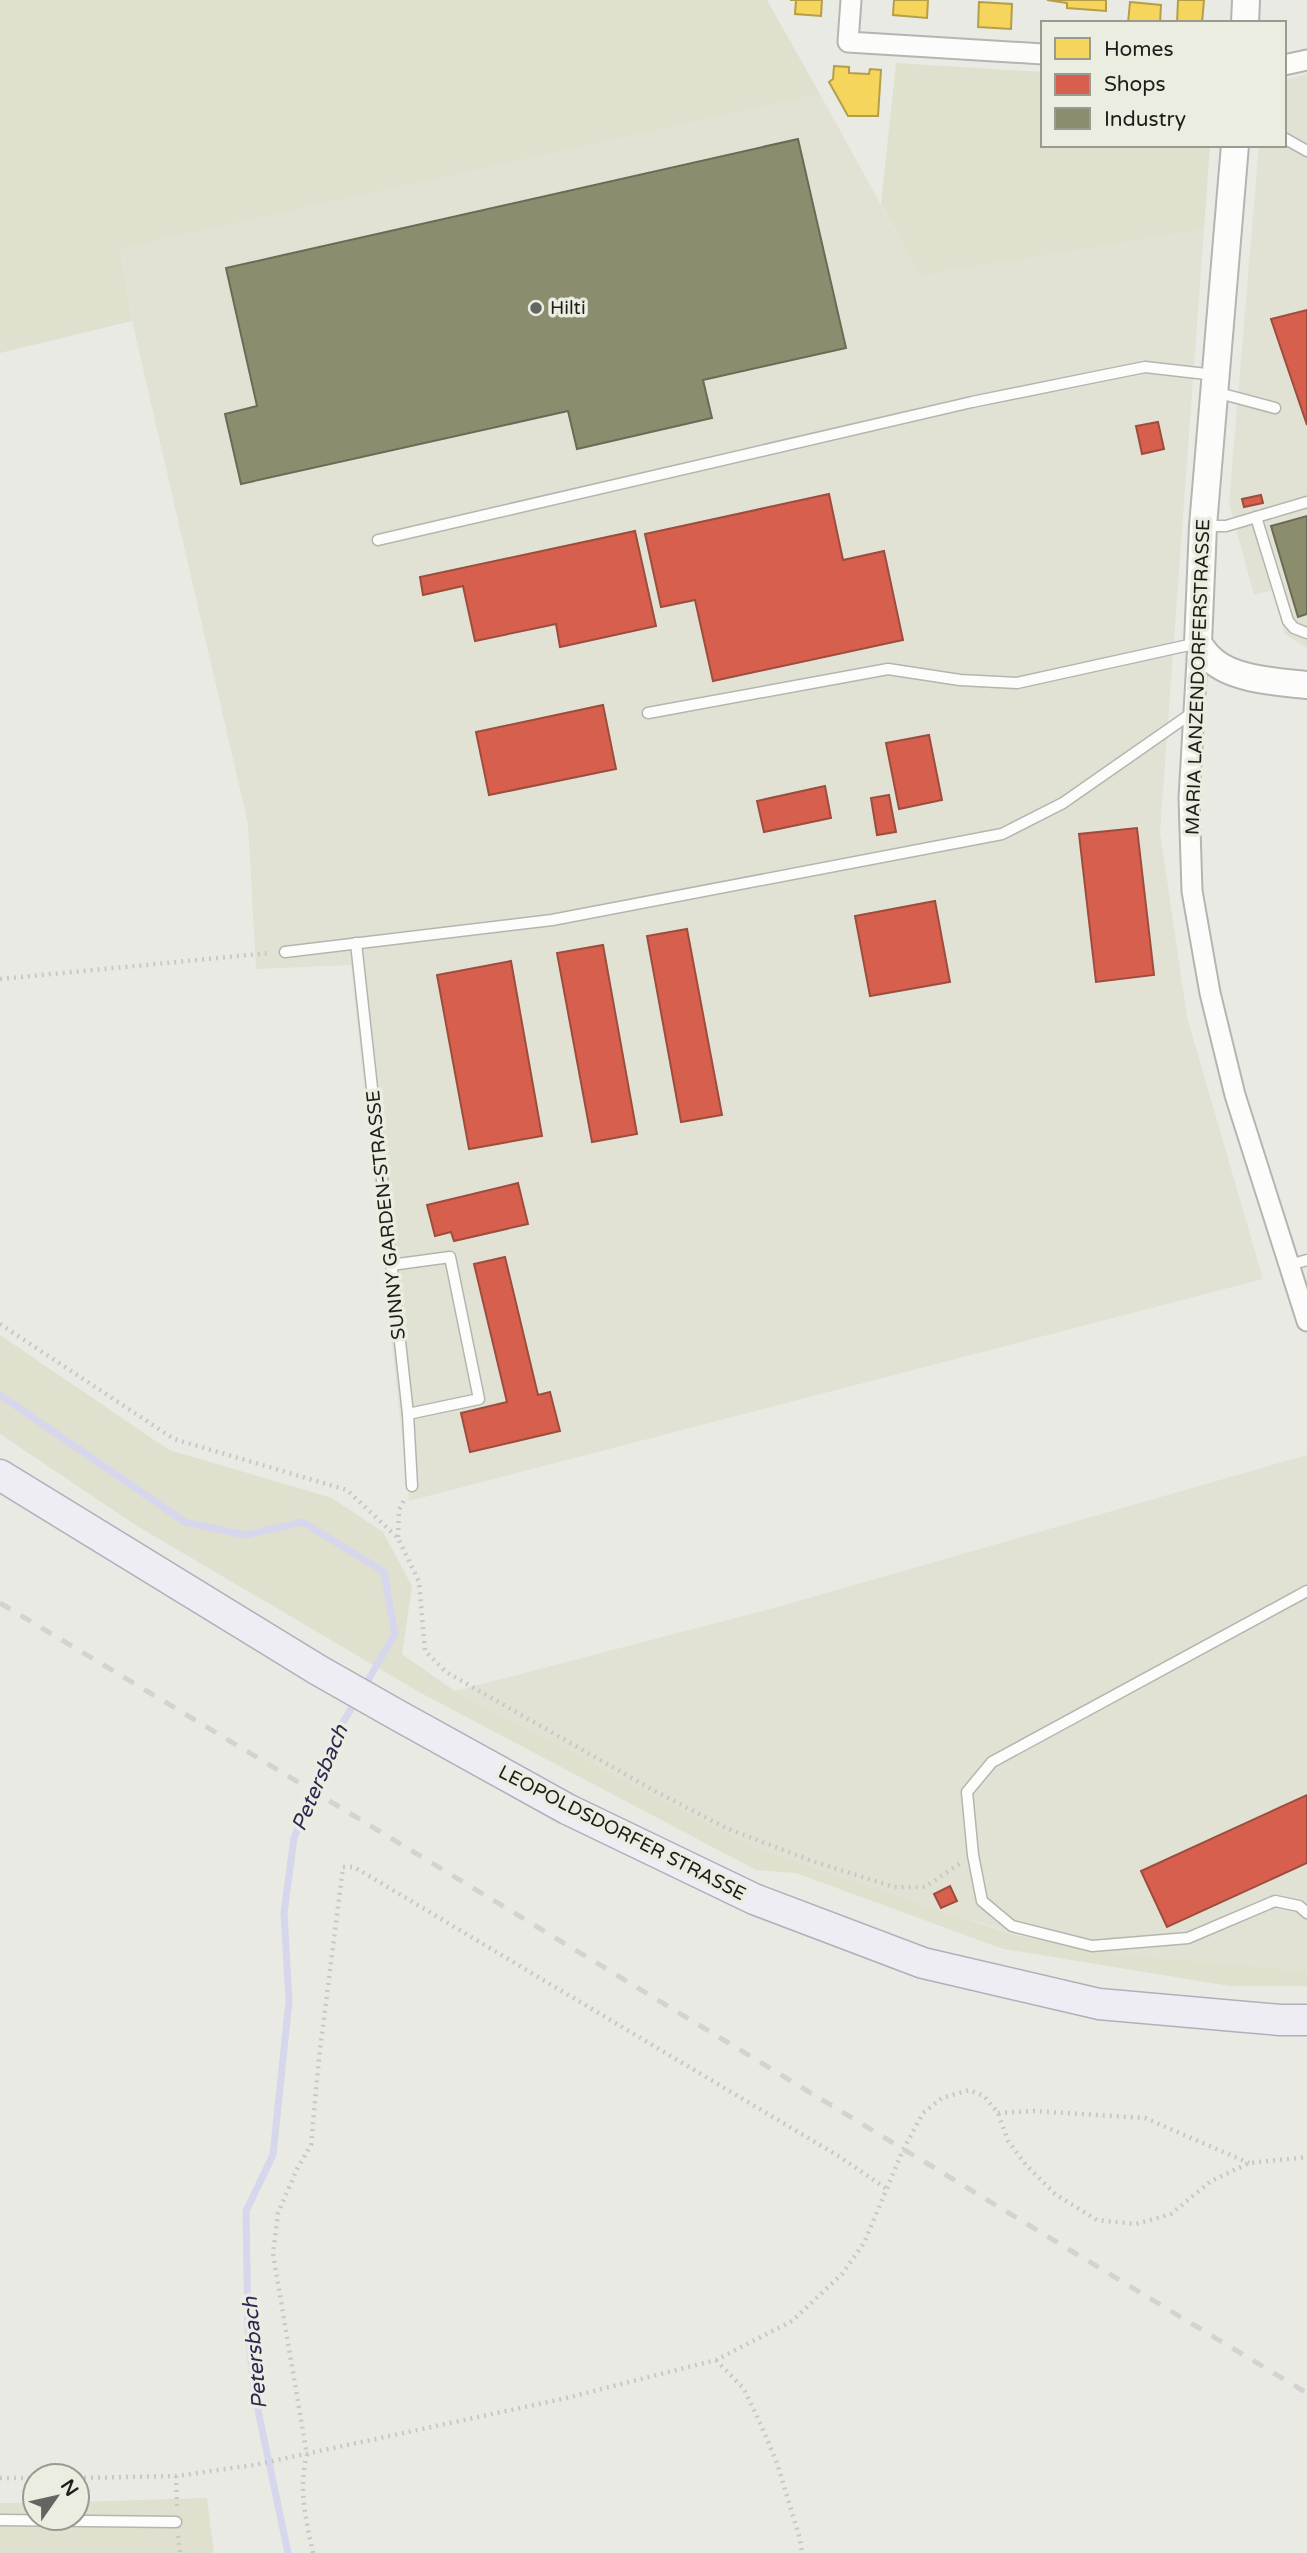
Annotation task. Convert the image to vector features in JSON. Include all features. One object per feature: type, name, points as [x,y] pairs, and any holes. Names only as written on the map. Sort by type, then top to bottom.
[{"type":"main road","name":"LEOPOLDSDORFER STRASSE","points":[[0,1475],[318,1670],[399,1716],[567,1809],[754,1899],[923,1963],[1099,2004],[1280,2021],[1307,2020]]},
{"type":"street","points":[[851,0],[848,42],[1041,54]]},
{"type":"street","points":[[1245,21],[1247,0]]},
{"type":"street","points":[[1286,65],[1307,60]]},
{"type":"street","name":"MARIA LANZENDORFERSTRASSE","points":[[1235,147],[1197,622],[1189,798],[1192,891],[1208,980],[1235,1095],[1298,1263],[1307,1321]]},
{"type":"street","points":[[1198,643],[1211,660],[1228,670],[1265,680],[1307,685]]},
{"type":"lane","points":[[1286,139],[1307,151]]},
{"type":"lane","points":[[379,540],[972,402],[1145,367],[1215,384],[1275,408]]},
{"type":"lane","points":[[1203,526],[1226,526],[1307,502]]},
{"type":"lane","points":[[1261,515],[1288,621],[1294,628],[1307,633]]},
{"type":"lane","points":[[648,713],[888,669],[960,680],[1017,683],[1198,643]]},
{"type":"lane","points":[[285,952],[552,920],[1002,834],[1063,803],[1193,712]]},
{"type":"lane","name":"SUNNY GARDEN-STRASSE","points":[[356,943],[408,1414],[412,1486]]},
{"type":"lane","points":[[391,1265],[450,1257],[479,1399],[408,1414]]},
{"type":"lane","points":[[1307,1591],[992,1762],[967,1792],[973,1855],[982,1901],[1012,1926],[1092,1946],[1188,1938],[1275,1901],[1299,1906],[1307,1913]]},
{"type":"lane","points":[[0,2520],[176,2522]]},
{"type":"path","points":[[0,979],[285,952]]},
{"type":"path","points":[[0,1324],[174,1439],[347,1490],[398,1538],[419,1581],[425,1651],[446,1672],[650,1789],[726,1828],[812,1861],[894,1887],[925,1887],[973,1855]]},
{"type":"path","points":[[398,1538],[399,1510],[412,1486]]},
{"type":"path","points":[[313,2553],[305,2516],[302,2473],[307,2455],[273,2254],[278,2213],[297,2169],[311,2145],[343,1867],[354,1867],[366,1874],[840,2157],[887,2189]]},
{"type":"path","points":[[91,2478],[176,2476],[254,2465],[562,2399],[716,2360],[792,2321],[842,2274],[864,2243],[903,2150],[923,2113],[942,2098],[969,2090],[984,2096],[998,2113],[1008,2141],[1026,2165],[1055,2194],[1097,2220],[1136,2224],[1171,2214],[1211,2181],[1250,2163],[1307,2157]]},
{"type":"path","points":[[998,2113],[1034,2111],[1145,2118],[1250,2163]]},
{"type":"path","points":[[716,2360],[744,2389],[761,2425],[777,2463],[802,2553]]},
{"type":"path","points":[[176,2476],[177,2503]]},
{"type":"path","points":[[0,2478],[21,2478]]},
{"type":"shaded area","points":[[1307,74],[1307,648],[1285,634],[1273,590],[1254,595],[1229,503],[1259,147],[1286,147],[1286,79]]},
{"type":"shaded area","points":[[820,94],[920,276],[1204,229],[1160,832],[1187,1017],[1263,1279],[409,1501],[351,965],[256,969],[248,824],[132,321],[120,249]]},
{"type":"shaded area","points":[[1307,1455],[1307,1971],[1117,1954],[1011,1933],[870,1887],[756,1848],[455,1691],[774,1608]]},
{"type":"green space","points":[[0,0],[767,0],[820,94],[120,249],[132,321],[0,353]]},
{"type":"green space","points":[[896,63],[1041,72],[1041,147],[1210,147],[1204,229],[920,276],[881,204]]},
{"type":"green space","points":[[0,1335],[169,1450],[332,1498],[383,1532],[412,1586],[402,1654],[455,1691],[756,1848],[1011,1934],[1117,1954],[1307,1971],[1307,1986],[1230,1986],[1003,1949],[796,1873],[756,1870],[419,1692],[137,1526],[0,1434]]},
{"type":"green space","points":[[207,2498],[214,2553],[0,2553],[0,2503],[21,2503],[21,2532],[91,2532],[91,2502]]},
{"type":"building: Homes","points":[[796,0],[822,0],[821,16],[795,14]]},
{"type":"building: Homes","points":[[894,0],[928,0],[927,18],[893,15]]},
{"type":"building: Homes","points":[[1047,0],[1106,0],[1106,11],[1067,8],[1067,3]]},
{"type":"building: Homes","points":[[1178,0],[1204,0],[1202,21],[1177,21]]},
{"type":"building: Homes","points":[[979,2],[1012,4],[1011,29],[978,27]]},
{"type":"building: Homes","points":[[1130,2],[1161,5],[1160,21],[1128,21]]},
{"type":"building: Homes","points":[[834,66],[849,67],[849,73],[869,74],[870,69],[881,70],[878,116],[848,116],[829,82],[833,79]]},
{"type":"building: Shops","points":[[1307,310],[1307,425],[1271,319]]},
{"type":"building: Shops","points":[[1158,422],[1164,449],[1142,454],[1136,426]]},
{"type":"building: Shops","points":[[829,494],[843,560],[884,551],[903,640],[713,681],[695,600],[661,607],[645,534]]},
{"type":"building: Shops","points":[[1261,495],[1263,503],[1244,507],[1242,499]]},
{"type":"building: Shops","points":[[635,531],[656,626],[560,647],[556,624],[475,641],[463,586],[423,595],[420,577]]},
{"type":"building: Shops","points":[[603,705],[616,769],[489,795],[476,732]]},
{"type":"building: Shops","points":[[929,735],[942,800],[899,809],[886,743]]},
{"type":"building: Shops","points":[[825,786],[831,818],[764,832],[757,801]]},
{"type":"building: Shops","points":[[889,795],[896,832],[877,835],[871,798]]},
{"type":"building: Shops","points":[[1137,828],[1154,975],[1096,982],[1079,834]]},
{"type":"building: Shops","points":[[935,901],[950,982],[870,996],[855,916]]},
{"type":"building: Shops","points":[[687,929],[722,1115],[681,1122],[647,936]]},
{"type":"building: Shops","points":[[603,945],[637,1134],[592,1142],[557,953]]},
{"type":"building: Shops","points":[[511,961],[542,1136],[469,1149],[437,975]]},
{"type":"building: Shops","points":[[518,1183],[528,1224],[454,1241],[451,1232],[435,1236],[427,1205]]},
{"type":"building: Shops","points":[[505,1257],[538,1395],[550,1392],[560,1431],[470,1452],[461,1413],[507,1402],[474,1264]]},
{"type":"building: Shops","points":[[1307,1795],[1307,1863],[1167,1927],[1141,1871]]},
{"type":"building: Shops","points":[[950,1886],[957,1901],[941,1908],[934,1894]]},
{"type":"building: Industry","name":"Hilti","points":[[798,139],[846,348],[703,380],[712,418],[577,449],[568,411],[241,484],[225,414],[257,406],[226,268]]},
{"type":"building: Industry","points":[[1307,516],[1307,614],[1298,617],[1271,526]]},
{"type":"waterway","name":"Petersbach","points":[[0,1395],[185,1522],[245,1535],[303,1522],[384,1572],[395,1634],[363,1689]]},
{"type":"waterway","name":"Petersbach","points":[[288,2553],[254,2391],[248,2330],[246,2211],[273,2155],[289,2001],[284,1913],[294,1838],[339,1729],[357,1699]]},
{"type":"railway","points":[[0,1603],[1307,2393]]},
{"type":"place","name":"Hilti","points":[[536,308]]}]
